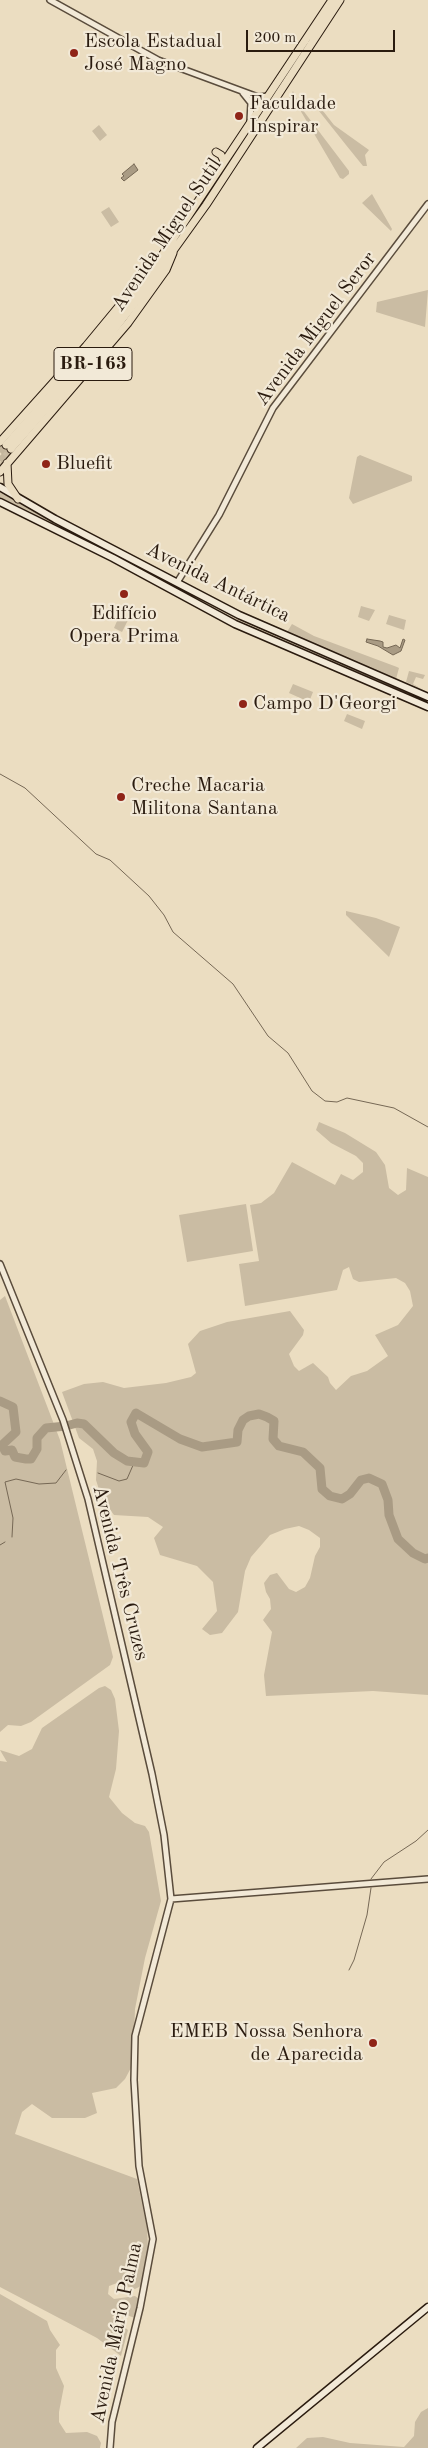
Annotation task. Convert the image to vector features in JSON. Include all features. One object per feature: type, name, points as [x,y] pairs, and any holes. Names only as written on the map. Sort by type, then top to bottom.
[{"type":"main road","name":"Avenida Miguel Sutil","points":[[5,446],[104,333],[151,272],[332,0]]},
{"type":"main road","name":"Avenida Miguel Sutil","points":[[0,472],[128,324],[166,270],[175,249],[216,191],[340,0]]},
{"type":"main road","points":[[216,152],[221,155],[224,161]]},
{"type":"main road","name":"BR-163","points":[[5,446],[99,349],[175,249]]},
{"type":"main road","points":[[7,462],[8,484],[18,499]]},
{"type":"main road","name":"Avenida Antártica","points":[[0,487],[18,499],[239,615],[428,697]]},
{"type":"main road","name":"Avenida Antártica","points":[[0,502],[113,558],[235,624],[428,707]]},
{"type":"main road","points":[[257,2448],[428,2306]]},
{"type":"street","points":[[50,0],[158,60],[258,97],[269,96]]},
{"type":"street","points":[[238,90],[245,94],[251,103],[252,112],[249,126]]},
{"type":"street","name":"Avenida Miguel Seror","points":[[178,582],[219,515],[273,408],[428,204]]},
{"type":"street","name":"Avenida Três Cruzes","points":[[0,1264],[68,1432],[90,1507],[142,1727],[164,1835],[171,1899]]},
{"type":"street","points":[[171,1899],[428,1879]]},
{"type":"street","name":"Avenida Mário Palma","points":[[110,2448],[112,2422],[140,2308],[153,2239],[139,2166],[134,2080],[135,2036],[171,1899]]},
{"type":"shaded area","points":[[293,91],[302,109],[349,171],[349,174],[343,179],[340,178],[296,103],[289,98]]},
{"type":"shaded area","points":[[316,102],[334,125],[369,150],[365,155],[367,166],[363,166],[346,145],[319,111]]},
{"type":"shaded area","points":[[99,125],[107,135],[100,141],[92,131]]},
{"type":"shaded area","points":[[134,164],[138,170],[124,181],[121,178],[124,176],[122,174]]},
{"type":"shaded area","points":[[372,194],[392,229],[391,231],[362,203]]},
{"type":"shaded area","points":[[109,207],[119,222],[111,227],[101,212]]},
{"type":"shaded area","points":[[428,290],[425,327],[376,312],[377,302]]},
{"type":"shaded area","points":[[7,436],[5,448],[10,451],[17,448],[0,471],[0,463],[4,457],[0,452],[0,443]]},
{"type":"shaded area","points":[[360,455],[412,476],[412,481],[353,504],[349,498],[357,457]]},
{"type":"shaded area","points":[[0,489],[110,550],[108,552],[0,498]]},
{"type":"shaded area","points":[[361,606],[375,610],[369,621],[358,617]]},
{"type":"shaded area","points":[[120,614],[129,618],[122,632],[114,628]]},
{"type":"shaded area","points":[[389,615],[406,620],[404,630],[386,624]]},
{"type":"shaded area","points":[[292,624],[314,636],[399,668],[396,679],[310,644],[287,632]]},
{"type":"shaded area","points":[[367,639],[383,642],[383,647],[387,648],[396,645],[400,648],[403,639],[405,640],[401,651],[393,655],[378,646],[366,642]]},
{"type":"shaded area","points":[[409,671],[425,675],[423,679],[416,677],[413,684],[420,688],[406,682]]},
{"type":"shaded area","points":[[293,684],[313,692],[309,702],[289,693]]},
{"type":"shaded area","points":[[347,714],[365,721],[362,729],[344,721]]},
{"type":"shaded area","points":[[346,911],[376,918],[400,927],[389,957],[346,915]]},
{"type":"shaded area","points":[[319,1122],[345,1133],[376,1152],[385,1165],[389,1188],[398,1195],[406,1190],[407,1168],[428,1177],[428,1695],[373,1691],[266,1696],[264,1675],[272,1632],[263,1620],[271,1609],[270,1599],[264,1583],[270,1575],[277,1573],[289,1589],[296,1592],[305,1587],[310,1578],[315,1556],[320,1547],[320,1538],[299,1526],[270,1535],[251,1557],[245,1571],[238,1612],[222,1633],[210,1635],[202,1629],[217,1611],[213,1582],[197,1566],[160,1555],[154,1538],[163,1527],[148,1517],[114,1515],[102,1499],[96,1480],[97,1461],[93,1449],[79,1438],[62,1392],[84,1384],[103,1382],[124,1388],[166,1383],[191,1377],[196,1373],[188,1344],[200,1331],[227,1322],[290,1311],[304,1330],[303,1335],[289,1354],[294,1366],[299,1371],[313,1363],[328,1377],[336,1390],[351,1376],[367,1371],[388,1356],[375,1335],[398,1325],[413,1306],[410,1291],[405,1283],[396,1278],[359,1282],[353,1279],[349,1267],[343,1270],[337,1290],[245,1306],[239,1264],[259,1261],[250,1205],[261,1203],[274,1193],[292,1162],[335,1185],[341,1174],[353,1180],[363,1172],[363,1163],[356,1156],[331,1143],[316,1130]]},
{"type":"shaded area","points":[[246,1204],[253,1251],[187,1262],[179,1215]]},
{"type":"shaded area","points":[[5,1296],[60,1440],[113,1657],[110,1665],[31,1722],[21,1726],[8,1725],[0,1732],[0,1300]]},
{"type":"shaded area","points":[[105,1686],[111,1690],[115,1699],[119,1731],[116,1769],[109,1797],[122,1813],[135,1823],[145,1826],[149,1832],[161,1901],[145,1958],[135,2009],[133,2064],[125,2079],[116,2088],[92,2093],[97,2113],[85,2118],[52,2118],[32,2104],[22,2112],[15,2134],[137,2179],[147,2228],[148,2248],[141,2286],[135,2289],[117,2283],[109,2286],[108,2294],[114,2299],[135,2296],[139,2299],[135,2318],[118,2312],[112,2317],[128,2330],[121,2356],[97,2338],[0,2287],[0,1761],[7,1762],[0,1750],[19,1756],[32,1749],[42,1728],[99,1688]]},
{"type":"shaded area","points":[[0,2294],[47,2321],[50,2330],[60,2345],[56,2350],[56,2368],[64,2386],[59,2422],[66,2433],[87,2432],[97,2436],[101,2443],[100,2448],[0,2448]]},
{"type":"shaded area","points":[[428,2408],[428,2448],[296,2448],[307,2438],[323,2437],[350,2443],[404,2447],[414,2436],[415,2422],[421,2412]]},
{"type":"waterway","points":[[0,774],[25,788],[96,854],[110,860],[149,896],[164,915],[173,932],[233,984],[268,1036],[288,1053],[312,1091],[325,1101],[337,1102],[347,1098],[394,1108],[428,1127]]},
{"type":"waterway","points":[[0,1401],[13,1407],[16,1432],[2,1445],[5,1451],[12,1450],[15,1457],[26,1459],[31,1459],[37,1449],[37,1438],[46,1428],[77,1423],[84,1424],[114,1453],[127,1461],[144,1463],[148,1452],[135,1434],[131,1422],[136,1413],[180,1439],[202,1447],[237,1442],[238,1430],[243,1420],[249,1416],[259,1414],[274,1421],[273,1439],[279,1446],[303,1452],[320,1468],[322,1489],[330,1496],[342,1499],[350,1494],[361,1480],[369,1478],[382,1484],[388,1500],[389,1515],[398,1539],[413,1553],[425,1559],[428,1558]]},
{"type":"waterway","points":[[98,1473],[119,1481],[127,1479],[134,1463]]},
{"type":"waterway","points":[[12,1537],[13,1518],[5,1482],[16,1479],[39,1484],[56,1483],[66,1470]]},
{"type":"waterway","points":[[0,1545],[5,1542]]},
{"type":"waterway","points":[[371,1879],[384,1862],[416,1841],[428,1830]]},
{"type":"waterway","points":[[349,1970],[354,1960],[367,1915],[371,1888]]},
{"type":"tunnel","points":[[0,452],[6,445]]},
{"type":"tunnel","points":[[0,461],[11,449]]},
{"type":"place","name":"Escola Estadual José Magno","points":[[74,53]]},
{"type":"place","name":"Faculdade Inspirar","points":[[239,116]]},
{"type":"place","name":"Bluefit","points":[[46,464]]},
{"type":"place","name":"Edifício Opera Prima","points":[[124,594]]},
{"type":"place","name":"Campo D'Georgi","points":[[243,704]]},
{"type":"place","name":"Creche Macaria Militona Santana","points":[[121,797]]},
{"type":"place","name":"EMEB Nossa Senhora de Aparecida","points":[[373,2043]]}]
